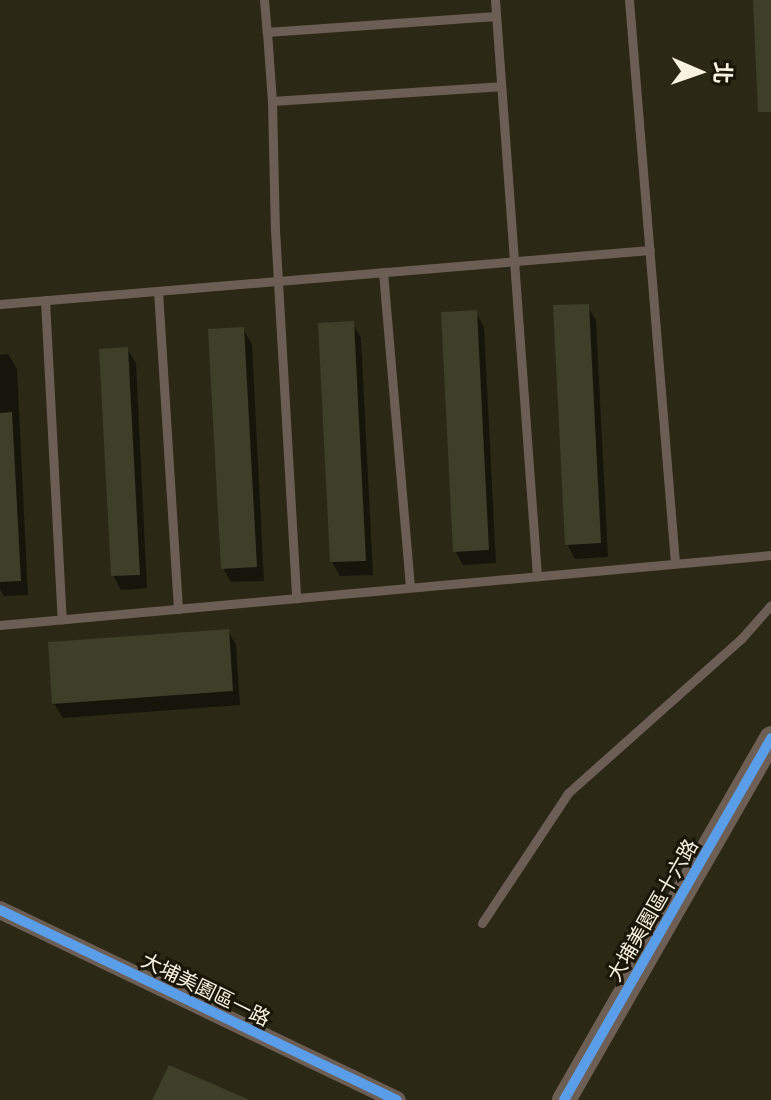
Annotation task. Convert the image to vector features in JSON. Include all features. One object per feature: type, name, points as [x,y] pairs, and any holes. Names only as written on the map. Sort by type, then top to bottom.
[{"type":"street","name":"大埔美園區十六路","points":[[564,1100],[771,738]]},
{"type":"street","name":"大埔美園區一路","points":[[0,910],[397,1100]]},
{"type":"lane","points":[[264,0],[272,101],[296,598]]},
{"type":"lane","points":[[495,0],[537,576]]},
{"type":"lane","points":[[629,0],[675,563]]},
{"type":"lane","points":[[267,32],[496,16]]},
{"type":"lane","points":[[272,101],[501,86]]},
{"type":"lane","points":[[0,304],[650,250]]},
{"type":"lane","points":[[383,272],[410,587]]},
{"type":"lane","points":[[158,291],[178,609]]},
{"type":"lane","points":[[45,300],[62,620]]},
{"type":"lane","points":[[0,625],[771,555]]},
{"type":"lane","points":[[482,923],[568,793],[741,639],[771,605]]},
{"type":"building","points":[[753,0],[771,0],[771,112],[758,112]]},
{"type":"building","points":[[589,304],[601,543],[565,545],[553,305]]},
{"type":"building","points":[[477,310],[489,550],[453,552],[441,312]]},
{"type":"building","points":[[354,321],[366,561],[330,562],[318,323]]},
{"type":"building","points":[[244,327],[257,567],[221,569],[208,329]]},
{"type":"building","points":[[128,347],[140,575],[111,576],[99,349]]},
{"type":"building","points":[[12,412],[21,581],[0,582],[0,413]]},
{"type":"building","points":[[229,629],[233,691],[52,704],[48,642]]},
{"type":"building","points":[[169,1065],[250,1100],[152,1100]]},
{"type":"cycle path","points":[[564,1100],[771,738]]},
{"type":"cycle path","points":[[0,910],[397,1100]]}]
